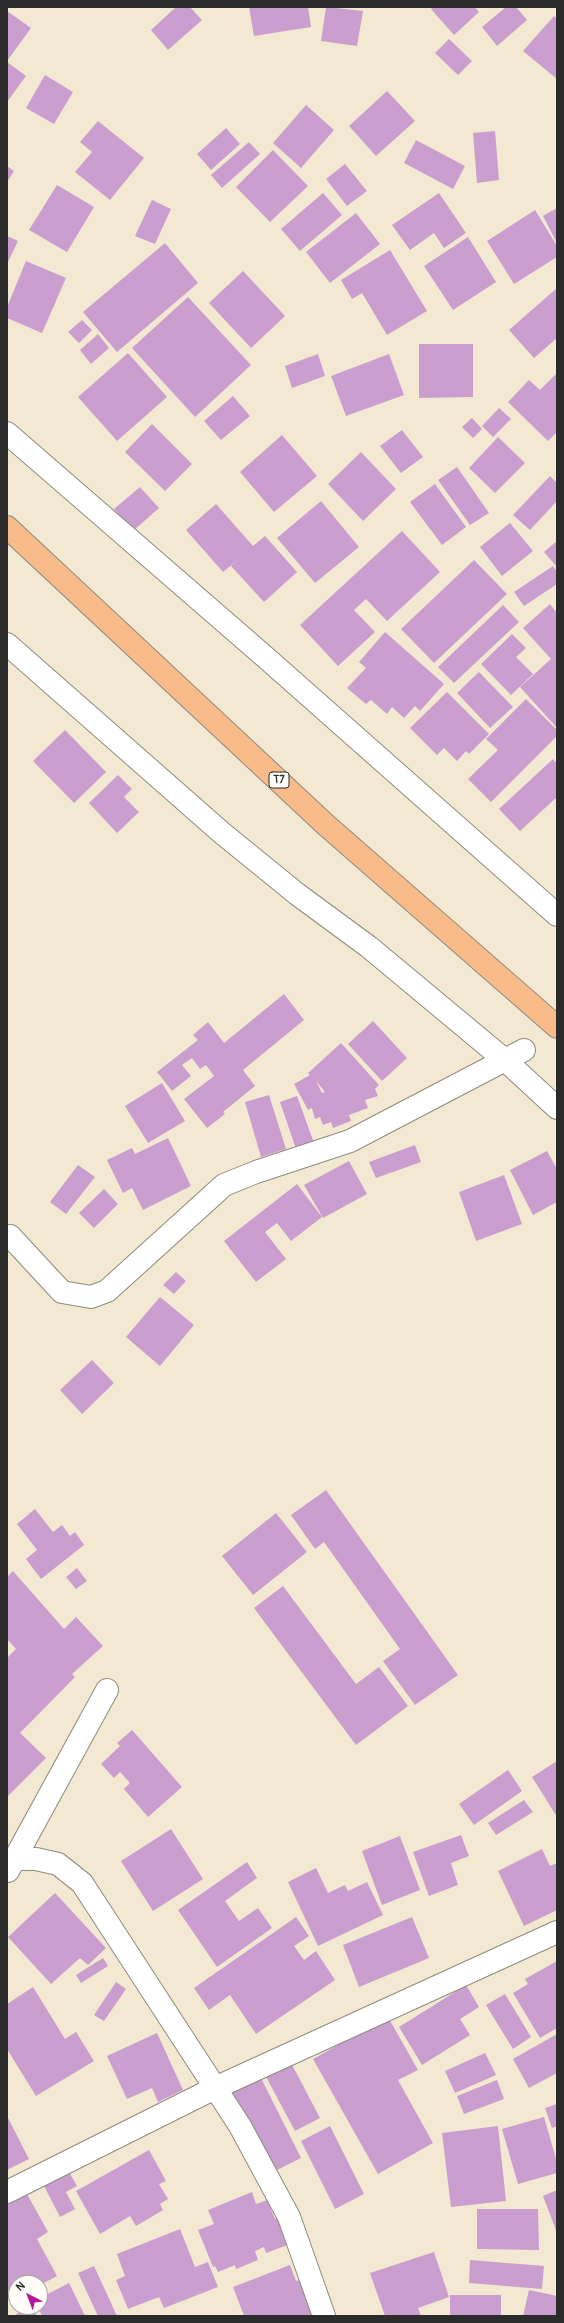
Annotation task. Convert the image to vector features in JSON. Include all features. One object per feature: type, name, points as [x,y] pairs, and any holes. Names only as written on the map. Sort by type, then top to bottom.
[{"type":"highway","name":"T7","points":[[7,527],[326,825],[557,1027]]},
{"type":"street","points":[[7,433],[264,656],[557,915]]},
{"type":"street","points":[[7,644],[222,833],[297,894],[515,1055],[557,1108]]},
{"type":"street","points":[[10,1236],[62,1292],[91,1297],[107,1291],[224,1185],[256,1172],[350,1141],[515,1055]]},
{"type":"street","points":[[10,1866],[107,1690]]},
{"type":"street","points":[[10,1866],[36,1859],[58,1864],[82,1883],[240,2126],[289,2217],[324,2316]]},
{"type":"street","points":[[7,2192],[215,2088],[557,1932]]},
{"type":"building","points":[[176,7],[190,7],[202,20],[168,50],[151,30]]},
{"type":"building","points":[[249,7],[308,7],[311,27],[254,36]]},
{"type":"building","points":[[326,7],[363,11],[357,46],[321,41]]},
{"type":"building","points":[[433,7],[475,7],[479,12],[454,35],[431,9]]},
{"type":"building","points":[[506,7],[516,7],[527,20],[497,46],[482,27]]},
{"type":"building","points":[[7,11],[31,28],[7,61]]},
{"type":"building","points":[[554,16],[557,19],[557,79],[523,51]]},
{"type":"building","points":[[449,39],[472,61],[458,75],[435,53]]},
{"type":"building","points":[[7,62],[26,76],[7,102]]},
{"type":"building","points":[[45,75],[73,92],[54,124],[26,108]]},
{"type":"building","points":[[387,91],[415,121],[376,156],[349,126]]},
{"type":"building","points":[[306,105],[334,130],[301,168],[273,143]]},
{"type":"building","points":[[98,121],[144,158],[110,200],[75,172],[92,152],[80,142]]},
{"type":"building","points":[[226,128],[240,144],[211,170],[197,154]]},
{"type":"building","points":[[495,131],[499,180],[477,183],[473,133]]},
{"type":"building","points":[[416,140],[465,166],[453,189],[404,163]]},
{"type":"building","points":[[249,142],[260,154],[222,188],[211,175]]},
{"type":"building","points":[[273,150],[308,186],[270,222],[236,187]]},
{"type":"building","points":[[345,164],[367,191],[347,206],[326,179]]},
{"type":"building","points":[[7,166],[14,171],[7,182]]},
{"type":"building","points":[[57,185],[94,207],[67,252],[29,230]]},
{"type":"building","points":[[323,193],[342,215],[300,251],[281,229]]},
{"type":"building","points":[[439,193],[466,233],[444,248],[434,233],[410,250],[392,225]]},
{"type":"building","points":[[152,200],[171,209],[155,244],[135,236]]},
{"type":"building","points":[[557,208],[557,243],[543,216]]},
{"type":"building","points":[[535,210],[557,246],[557,257],[514,284],[487,241]]},
{"type":"building","points":[[356,213],[380,244],[330,283],[306,252]]},
{"type":"building","points":[[7,236],[18,241],[7,264]]},
{"type":"building","points":[[468,237],[496,282],[453,310],[424,266]]},
{"type":"building","points":[[165,243],[198,283],[117,352],[83,312]]},
{"type":"building","points":[[390,250],[427,311],[387,335],[362,293],[352,299],[341,280]]},
{"type":"building","points":[[26,261],[66,278],[42,333],[7,318],[7,307]]},
{"type":"building","points":[[243,271],[285,316],[251,348],[209,303]]},
{"type":"building","points":[[557,288],[557,338],[534,358],[509,330]]},
{"type":"building","points":[[188,297],[251,365],[195,417],[132,348]]},
{"type":"building","points":[[82,320],[92,330],[79,343],[68,332]]},
{"type":"building","points":[[98,334],[109,348],[91,364],[80,350]]},
{"type":"building","points":[[419,344],[473,344],[473,397],[419,398]]},
{"type":"building","points":[[128,353],[167,397],[117,441],[78,397]]},
{"type":"building","points":[[318,354],[325,376],[292,388],[285,366]]},
{"type":"building","points":[[389,354],[404,395],[346,416],[331,376]]},
{"type":"building","points":[[557,373],[557,432],[548,441],[508,402],[529,380],[540,390]]},
{"type":"building","points":[[233,396],[250,416],[221,440],[204,421]]},
{"type":"building","points":[[499,408],[511,419],[493,437],[482,426]]},
{"type":"building","points":[[472,418],[482,429],[473,438],[462,427]]},
{"type":"building","points":[[152,424],[192,464],[165,491],[125,452]]},
{"type":"building","points":[[402,430],[423,457],[401,473],[380,446]]},
{"type":"building","points":[[282,435],[317,476],[274,512],[240,472]]},
{"type":"building","points":[[498,437],[525,463],[495,493],[469,468]]},
{"type":"building","points":[[361,452],[396,489],[363,521],[328,484]]},
{"type":"building","points":[[457,467],[489,513],[470,525],[438,480]]},
{"type":"building","points":[[550,476],[557,483],[557,501],[530,530],[513,515]]},
{"type":"building","points":[[435,484],[466,527],[442,545],[410,502]]},
{"type":"building","points":[[140,487],[159,508],[133,531],[114,509]]},
{"type":"building","points":[[321,501],[359,547],[315,583],[277,538]]},
{"type":"building","points":[[216,504],[253,546],[265,536],[297,572],[264,602],[231,566],[240,558],[223,572],[186,530]]},
{"type":"building","points":[[510,523],[533,551],[502,576],[480,547]]},
{"type":"building","points":[[402,531],[440,572],[387,621],[366,599],[354,610],[375,632],[338,666],[300,625]]},
{"type":"building","points":[[557,541],[557,567],[544,552]]},
{"type":"building","points":[[474,560],[507,594],[434,663],[401,629]]},
{"type":"building","points":[[553,566],[557,572],[557,584],[524,606],[514,592]]},
{"type":"building","points":[[550,604],[557,613],[557,728],[520,687],[551,659],[523,628]]},
{"type":"building","points":[[503,605],[519,622],[454,683],[438,667]]},
{"type":"building","points":[[385,632],[444,684],[420,711],[415,706],[404,718],[392,707],[387,714],[371,700],[366,704],[347,688],[366,668],[359,662]]},
{"type":"building","points":[[512,634],[526,648],[516,657],[533,674],[511,695],[481,664]]},
{"type":"building","points":[[479,672],[513,707],[490,728],[457,693]]},
{"type":"building","points":[[447,692],[489,734],[469,754],[466,751],[457,761],[444,748],[437,755],[410,728]]},
{"type":"building","points":[[526,699],[557,730],[557,736],[491,802],[468,779],[498,750],[486,739]]},
{"type":"building","points":[[65,730],[106,772],[74,803],[33,761]]},
{"type":"building","points":[[553,759],[557,764],[557,797],[520,831],[499,809]]},
{"type":"building","points":[[118,775],[132,789],[124,797],[139,812],[117,833],[89,803]]},
{"type":"building","points":[[284,994],[304,1020],[243,1070],[255,1086],[223,1112],[225,1114],[207,1128],[184,1099],[214,1076],[206,1065],[200,1069],[192,1058],[182,1065],[191,1076],[172,1091],[157,1072],[198,1040],[193,1035],[208,1022],[224,1043]]},
{"type":"building","points":[[373,1021],[407,1058],[382,1081],[348,1044]]},
{"type":"building","points":[[341,1043],[379,1085],[375,1089],[378,1096],[365,1100],[368,1108],[349,1115],[351,1121],[333,1128],[331,1122],[323,1125],[320,1117],[315,1119],[312,1108],[308,1110],[294,1084],[310,1075],[308,1073]],"holes":[[[316,1081],[325,1092],[322,1093]]]},
{"type":"building","points":[[162,1083],[185,1121],[148,1143],[125,1106]]},
{"type":"building","points":[[269,1095],[286,1149],[261,1157],[245,1102]]},
{"type":"building","points":[[297,1096],[314,1143],[296,1149],[280,1102]]},
{"type":"building","points":[[168,1138],[191,1186],[143,1210],[132,1188],[123,1193],[107,1160],[132,1148],[135,1154]]},
{"type":"building","points":[[415,1145],[421,1162],[376,1178],[369,1162]]},
{"type":"building","points":[[547,1151],[557,1169],[557,1202],[533,1215],[510,1170]]},
{"type":"building","points":[[349,1161],[367,1194],[323,1218],[304,1185]]},
{"type":"building","points":[[78,1165],[95,1177],[66,1214],[50,1202]]},
{"type":"building","points":[[504,1175],[522,1224],[476,1241],[459,1192]]},
{"type":"building","points":[[297,1184],[322,1217],[291,1241],[277,1223],[265,1232],[286,1259],[256,1282],[224,1241]]},
{"type":"building","points":[[104,1189],[118,1204],[94,1228],[79,1213]]},
{"type":"building","points":[[176,1272],[186,1281],[174,1294],[163,1285]]},
{"type":"building","points":[[160,1297],[194,1325],[160,1366],[126,1337]]},
{"type":"building","points":[[92,1360],[114,1383],[82,1414],[60,1390]]},
{"type":"building","points":[[326,1490],[458,1675],[415,1705],[383,1661],[400,1649],[324,1542],[315,1549],[291,1515]]},
{"type":"building","points":[[35,1509],[53,1532],[62,1525],[70,1536],[75,1532],[84,1545],[41,1579],[26,1559],[37,1550],[17,1524]]},
{"type":"building","points":[[276,1513],[307,1552],[253,1595],[222,1556]]},
{"type":"building","points":[[77,1568],[87,1581],[76,1589],[66,1577]]},
{"type":"building","points":[[13,1571],[64,1629],[76,1617],[103,1646],[72,1674],[75,1677],[20,1733],[46,1758],[7,1797],[7,1658],[16,1649],[7,1639],[7,1577]]},
{"type":"building","points":[[283,1586],[356,1684],[379,1667],[408,1706],[356,1745],[254,1608]]},
{"type":"building","points":[[132,1730],[182,1787],[148,1817],[124,1789],[130,1783],[120,1772],[114,1778],[101,1764],[120,1746],[117,1743]]},
{"type":"building","points":[[557,1761],[557,1817],[532,1777]]},
{"type":"building","points":[[508,1770],[522,1791],[474,1825],[459,1804]]},
{"type":"building","points":[[524,1800],[533,1812],[496,1835],[488,1823]]},
{"type":"building","points":[[171,1829],[203,1879],[153,1911],[121,1861]]},
{"type":"building","points":[[461,1835],[469,1856],[451,1863],[458,1885],[429,1896],[413,1852]]},
{"type":"building","points":[[400,1836],[420,1890],[382,1905],[362,1851]]},
{"type":"building","points":[[542,1849],[550,1866],[557,1863],[557,1910],[524,1926],[498,1871]]},
{"type":"building","points":[[247,1862],[257,1878],[225,1901],[239,1921],[258,1908],[272,1928],[217,1967],[178,1910]]},
{"type":"building","points":[[316,1868],[328,1893],[345,1885],[348,1891],[367,1882],[383,1915],[318,1946],[288,1882]]},
{"type":"building","points":[[55,1893],[106,1948],[88,1965],[80,1958],[51,1984],[8,1937]]},
{"type":"building","points":[[296,1917],[309,1936],[294,1946],[304,1960],[316,1951],[335,1980],[256,2034],[230,1995],[209,2010],[194,1988]]},
{"type":"building","points":[[412,1917],[429,1958],[359,1987],[343,1945]]},
{"type":"building","points":[[103,1958],[108,1966],[81,1983],[76,1975]]},
{"type":"building","points":[[557,1961],[557,2028],[540,2038],[513,1993],[528,1984],[525,1979]]},
{"type":"building","points":[[116,1982],[126,1989],[104,2021],[94,2015]]},
{"type":"building","points":[[466,1985],[479,2007],[460,2019],[470,2035],[422,2065],[399,2027]]},
{"type":"building","points":[[33,1987],[65,2039],[76,2032],[94,2061],[36,2096],[7,2049],[7,2004]]},
{"type":"building","points":[[505,1994],[531,2037],[513,2049],[486,2005]]},
{"type":"building","points":[[388,2017],[418,2070],[398,2080],[433,2143],[378,2174],[313,2059]]},
{"type":"building","points":[[157,2033],[183,2090],[158,2102],[152,2088],[127,2099],[107,2056]]},
{"type":"building","points":[[557,2034],[557,2073],[529,2088],[513,2059]]},
{"type":"building","points":[[485,2053],[496,2075],[455,2093],[445,2071]]},
{"type":"building","points":[[289,2059],[320,2118],[295,2131],[264,2073]]},
{"type":"building","points":[[260,2076],[301,2158],[271,2173],[230,2092]]},
{"type":"building","points":[[497,2080],[504,2099],[464,2114],[457,2096]]},
{"type":"building","points":[[557,2104],[557,2126],[552,2128],[545,2108]]},
{"type":"building","points":[[7,2116],[29,2159],[7,2170]]},
{"type":"building","points":[[544,2117],[557,2162],[557,2173],[518,2184],[502,2129]]},
{"type":"building","points":[[330,2126],[364,2194],[335,2209],[301,2141]]},
{"type":"building","points":[[498,2126],[506,2201],[451,2207],[442,2133]]},
{"type":"building","points":[[149,2150],[166,2181],[159,2184],[168,2199],[160,2204],[163,2210],[136,2226],[130,2216],[100,2234],[76,2191]]},
{"type":"building","points":[[68,2170],[77,2186],[66,2192],[75,2209],[60,2217],[43,2184]]},
{"type":"building","points":[[557,2190],[557,2233],[543,2196]]},
{"type":"building","points":[[252,2192],[256,2204],[267,2200],[275,2219],[282,2216],[293,2243],[266,2253],[264,2247],[255,2251],[258,2260],[236,2269],[235,2265],[218,2272],[215,2266],[213,2267],[198,2230],[214,2224],[208,2210]]},
{"type":"building","points":[[27,2194],[48,2232],[37,2239],[57,2276],[48,2281],[48,2275],[8,2275],[8,2290],[7,2205]]},
{"type":"building","points":[[477,2209],[538,2209],[539,2250],[477,2249]]},
{"type":"building","points":[[180,2229],[195,2267],[208,2262],[218,2287],[164,2308],[159,2297],[128,2309],[116,2280],[125,2276],[117,2254]]},
{"type":"building","points":[[434,2252],[449,2297],[418,2308],[421,2316],[385,2316],[370,2273]]},
{"type":"building","points":[[470,2260],[544,2266],[542,2289],[469,2283]]},
{"type":"building","points":[[290,2265],[296,2281],[304,2278],[314,2316],[244,2316],[233,2287]]},
{"type":"building","points":[[94,2266],[117,2316],[98,2316],[78,2273]]},
{"type":"building","points":[[69,2283],[85,2316],[42,2316],[48,2315],[48,2294]]},
{"type":"building","points":[[529,2290],[557,2296],[557,2316],[523,2316]]},
{"type":"building","points":[[450,2295],[501,2295],[501,2316],[450,2316]]},
{"type":"building","points":[[37,2315],[37,2316],[14,2316]]}]
